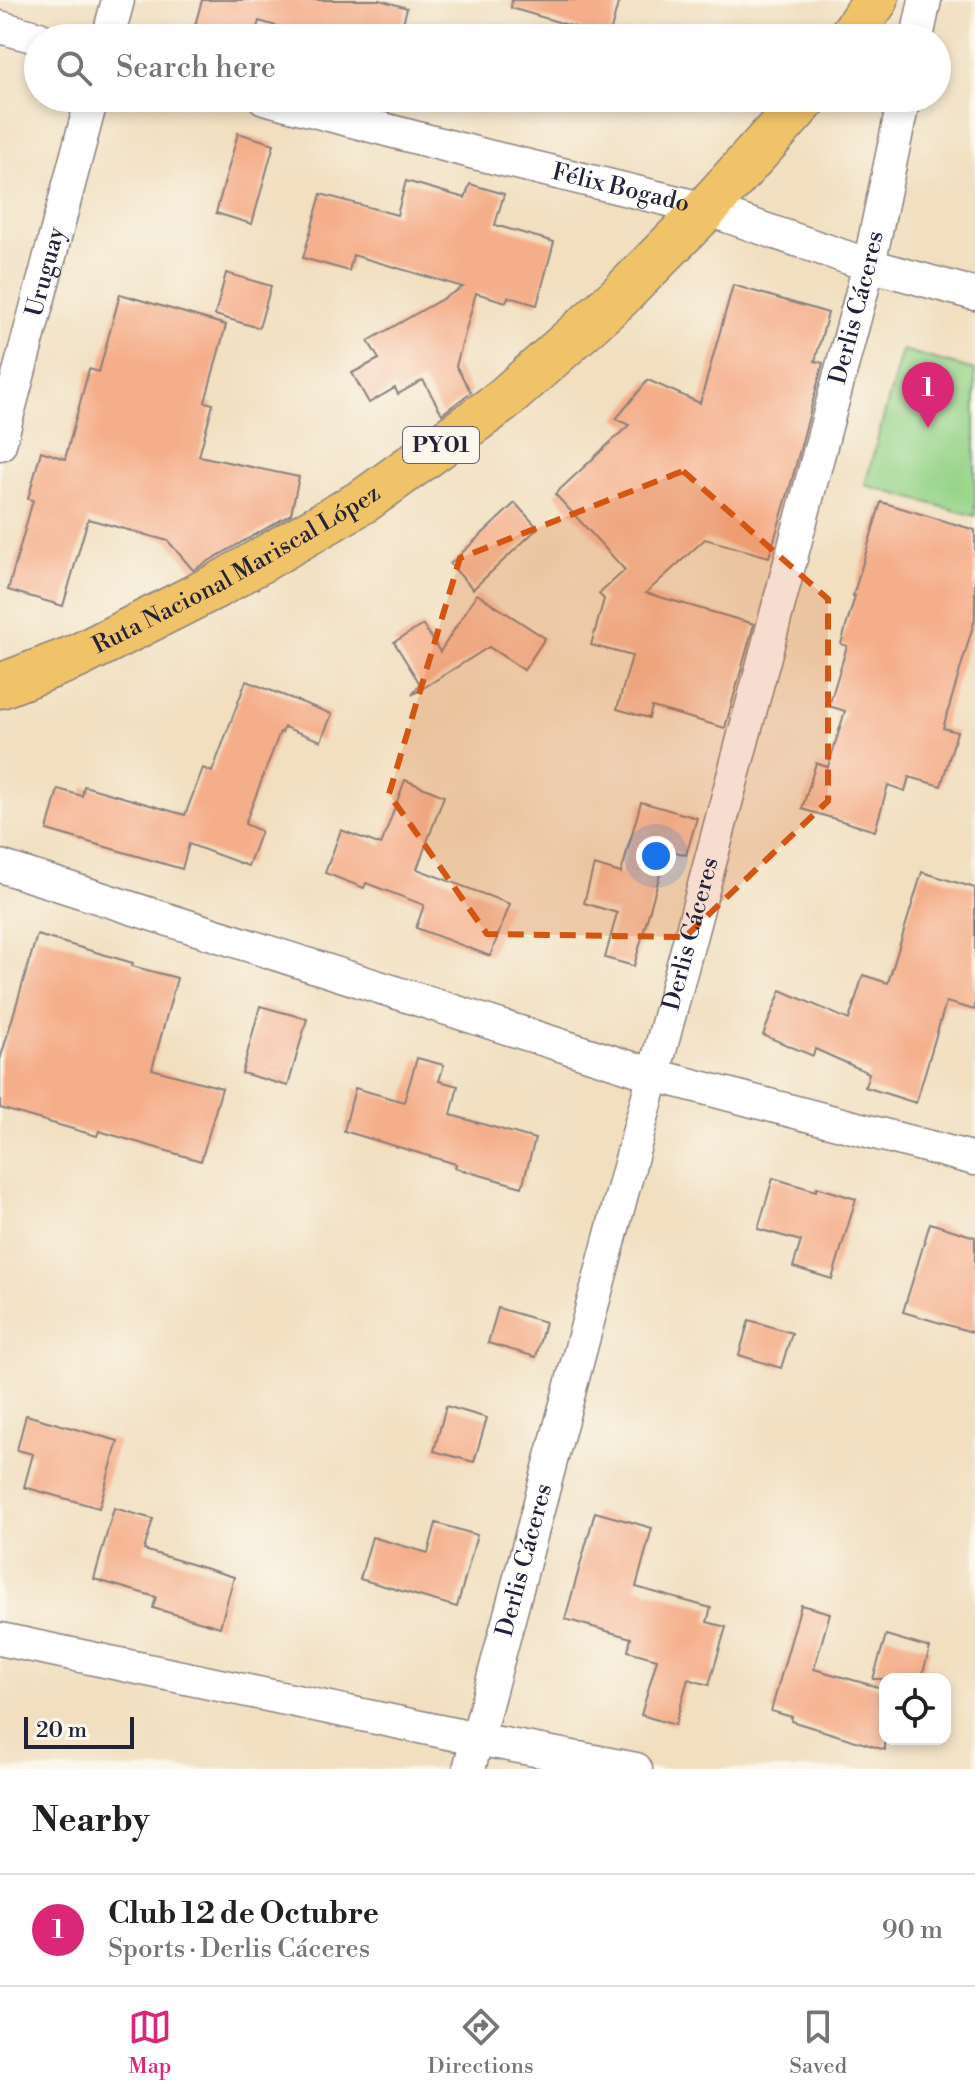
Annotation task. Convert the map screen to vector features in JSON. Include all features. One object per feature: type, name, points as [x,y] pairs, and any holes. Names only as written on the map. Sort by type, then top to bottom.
[{"type":"highway","points":[[859,24],[876,0]]},
{"type":"highway","name":"Ruta Nacional Mariscal López","points":[[0,686],[78,656],[206,591],[365,500],[502,401],[619,297],[706,209],[793,112]]},
{"type":"street","points":[[112,24],[118,0]]},
{"type":"street","points":[[920,24],[925,0]]},
{"type":"street","points":[[0,27],[24,34]]},
{"type":"street","name":"Uruguay","points":[[0,444],[88,112]]},
{"type":"street","name":"Félix Bogado","points":[[318,112],[706,209],[869,265],[975,294]]},
{"type":"street","name":"Derlis Cáceres","points":[[473,1754],[869,265],[901,112]]},
{"type":"street","points":[[0,866],[654,1075],[975,1159]]},
{"type":"street","points":[[0,1639],[473,1754],[636,1769]]},
{"type":"highlighted area","points":[[683,471],[828,599],[828,801],[685,937],[487,934],[389,794],[460,558]]},
{"type":"green space","points":[[902,350],[975,370],[975,516],[865,485]]},
{"type":"building","points":[[202,0],[380,0],[407,8],[403,24],[269,24],[259,21],[258,24],[195,24]]},
{"type":"building","points":[[512,0],[619,0],[613,24],[565,24],[511,8]]},
{"type":"building","points":[[238,133],[274,144],[252,224],[216,213]]},
{"type":"building","points":[[406,181],[465,198],[470,184],[504,194],[495,225],[554,242],[537,305],[508,297],[506,302],[476,293],[456,366],[471,392],[442,414],[423,380],[398,394],[395,388],[369,403],[352,373],[379,359],[368,341],[463,287],[353,255],[349,271],[303,258],[321,194],[397,215]]},
{"type":"building","points":[[226,273],[271,286],[259,328],[215,315]]},
{"type":"building","points":[[733,285],[828,313],[815,361],[823,363],[769,557],[705,539],[646,593],[754,624],[725,728],[652,707],[649,718],[617,709],[632,656],[591,645],[604,599],[599,594],[625,570],[555,494],[629,425],[616,419],[648,380],[700,403]]},
{"type":"building","points":[[120,294],[226,325],[205,402],[213,404],[199,456],[299,477],[291,514],[193,570],[168,541],[88,519],[63,606],[8,590],[33,500],[28,499],[41,451],[65,459],[89,369],[99,372]]},
{"type":"building","points":[[881,502],[975,530],[975,619],[943,728],[957,732],[941,786],[909,777],[905,791],[888,785],[875,831],[802,809],[816,763],[828,767],[845,711],[829,706],[847,646],[841,644],[853,596]]},
{"type":"building","points":[[515,503],[538,528],[473,589],[450,564]]},
{"type":"building","points":[[477,594],[545,638],[524,670],[489,647],[412,695],[420,684],[394,642],[423,625],[440,652]]},
{"type":"building","points":[[246,681],[332,714],[321,741],[284,727],[280,732],[245,824],[261,831],[248,866],[189,844],[182,869],[47,830],[58,789],[82,796],[84,786],[185,815],[203,768],[212,772]]},
{"type":"building","points":[[405,780],[444,796],[417,869],[510,904],[490,956],[416,928],[424,905],[366,883],[364,888],[325,873],[341,830],[381,845]]},
{"type":"building","points":[[641,802],[697,818],[686,855],[667,849],[634,966],[605,958],[617,913],[584,903],[594,865],[621,873]]},
{"type":"building","points":[[922,872],[975,888],[975,1010],[946,1002],[916,1103],[865,1087],[869,1073],[815,1049],[813,1056],[763,1035],[781,990],[849,1020],[863,975],[888,983]]},
{"type":"building","points":[[37,935],[177,978],[152,1069],[222,1088],[201,1161],[99,1131],[97,1136],[0,1108],[0,1060]]},
{"type":"building","points":[[260,1006],[307,1019],[288,1086],[242,1073]]},
{"type":"building","points":[[417,1058],[444,1065],[439,1081],[458,1086],[451,1115],[535,1139],[522,1187],[344,1131],[355,1088],[404,1102]]},
{"type":"building","points":[[773,1178],[856,1199],[832,1279],[793,1267],[801,1241],[758,1229]]},
{"type":"building","points":[[930,1223],[975,1237],[975,1333],[903,1312]]},
{"type":"building","points":[[498,1308],[545,1322],[536,1357],[488,1343]]},
{"type":"building","points":[[749,1320],[792,1333],[781,1368],[739,1355]]},
{"type":"building","points":[[446,1406],[487,1418],[474,1462],[434,1451]]},
{"type":"building","points":[[26,1415],[118,1441],[99,1508],[24,1487],[33,1454],[17,1450]]},
{"type":"building","points":[[114,1508],[153,1519],[144,1550],[234,1577],[220,1627],[153,1608],[156,1597],[94,1579]]},
{"type":"building","points":[[595,1512],[652,1528],[636,1587],[711,1608],[707,1622],[726,1627],[709,1685],[688,1679],[675,1725],[641,1715],[657,1659],[628,1651],[631,1638],[565,1619]]},
{"type":"building","points":[[436,1523],[477,1535],[457,1607],[360,1579],[372,1537],[428,1553]]},
{"type":"building","points":[[801,1605],[830,1613],[814,1669],[879,1687],[879,1745],[885,1745],[885,1750],[791,1721],[792,1717],[771,1711]]},
{"type":"building","points":[[886,1635],[930,1648],[923,1673],[879,1673],[879,1679],[873,1679]]},
{"type":"place","name":"Club 12 de Octubre","points":[[928,428]]}]
